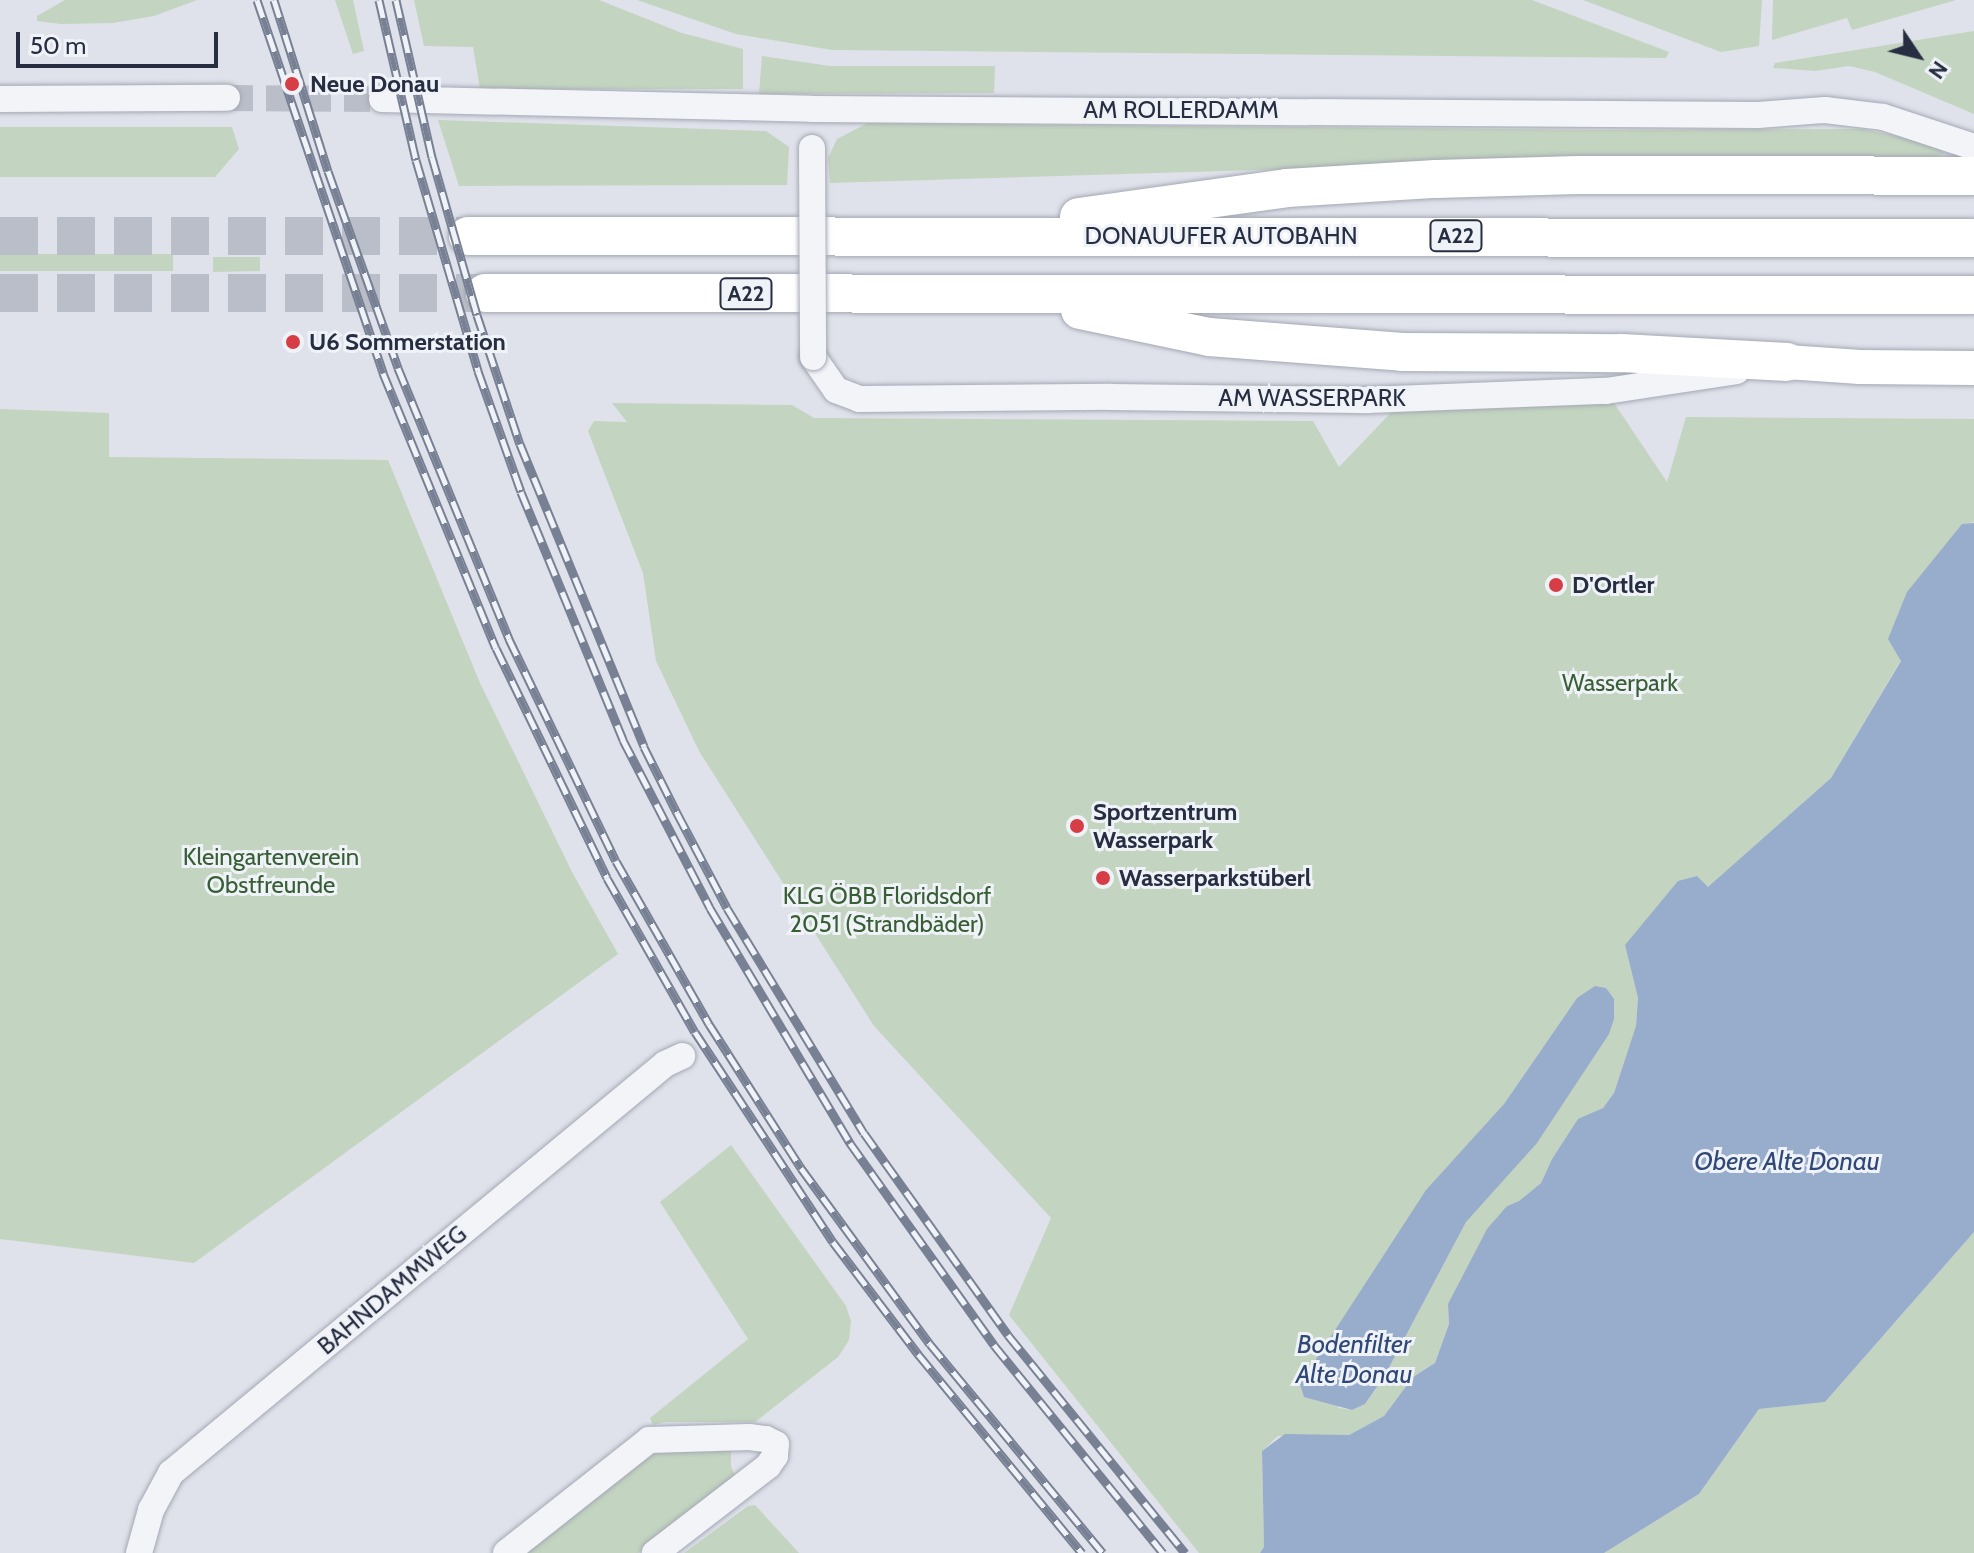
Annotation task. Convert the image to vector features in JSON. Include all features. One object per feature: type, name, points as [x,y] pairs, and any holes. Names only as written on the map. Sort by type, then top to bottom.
[{"type":"highway","points":[[938,236],[1287,188],[1421,180],[1582,175],[1974,176]]},
{"type":"highway","name":"DONAUUFER AUTOBAHN","points":[[468,236],[1974,238]]},
{"type":"highway","name":"A22","points":[[485,293],[1974,295]]},
{"type":"highway","points":[[1007,294],[1209,337],[1402,352],[1622,353],[1787,362]]},
{"type":"main road","points":[[1787,362],[1860,367],[1974,368]]},
{"type":"street","points":[[0,99],[227,98]]},
{"type":"street","name":"AM ROLLERDAMM","points":[[382,99],[812,109],[1758,115],[1825,110],[1883,117],[1974,147]]},
{"type":"street","name":"AM WASSERPARK","points":[[812,109],[813,357],[836,390],[859,399],[1111,397],[1368,400],[1606,391],[1787,362]]},
{"type":"street","name":"BAHNDAMMWEG","points":[[139,1553],[151,1510],[171,1473],[665,1064],[682,1056]]},
{"type":"street","points":[[506,1553],[649,1440],[749,1437],[776,1444],[775,1456],[768,1466],[655,1553]]},
{"type":"green space","points":[[65,0],[197,0],[154,16],[113,23],[37,21],[37,16]]},
{"type":"green space","points":[[335,0],[353,0],[364,51],[353,54]]},
{"type":"green space","points":[[414,0],[599,0],[682,33],[743,49],[743,89],[480,89],[473,47],[424,46]]},
{"type":"green space","points":[[637,0],[1532,0],[1669,52],[1666,58],[832,50],[736,34]]},
{"type":"green space","points":[[1583,0],[1762,0],[1759,46],[1721,52]]},
{"type":"green space","points":[[1773,0],[1956,0],[1852,30],[1847,18],[1772,40]]},
{"type":"green space","points":[[1974,31],[1974,114],[1875,72],[1849,66],[1815,71],[1773,68],[1775,63]]},
{"type":"green space","points":[[762,56],[830,66],[995,66],[994,93],[759,94]]},
{"type":"green space","points":[[438,120],[766,131],[789,147],[787,185],[459,186]]},
{"type":"green space","points":[[868,123],[1596,130],[1862,129],[1927,142],[1945,153],[1929,161],[1587,160],[830,183],[828,158],[837,139]]},
{"type":"green space","points":[[0,127],[232,127],[239,149],[215,177],[0,177]]},
{"type":"green space","points":[[0,254],[173,254],[173,271],[0,271]]},
{"type":"green space","points":[[213,257],[260,257],[260,271],[213,272]]},
{"type":"green space","points":[[1606,391],[1667,482],[1686,417],[1974,419],[1974,522],[1962,525],[1901,660],[1831,778],[1708,888],[1625,945],[1638,998],[1636,1027],[1614,1093],[1603,1108],[1578,1120],[1552,1159],[1541,1183],[1519,1201],[1507,1206],[1448,1304],[1449,1324],[1435,1363],[1413,1377],[1384,1416],[1349,1435],[1278,1436],[1262,1451],[1264,1548],[1260,1553],[1199,1553],[1009,1315],[1051,1218],[874,1026],[699,751],[656,661],[643,573],[588,431],[594,421],[627,422],[612,403],[792,405],[814,418],[1313,421],[1339,467],[1404,399]],"holes":[[[1577,998],[1609,1034],[1466,1222],[1385,1375],[1365,1404],[1352,1410],[1338,1408],[1467,1147],[1504,1104]]]},
{"type":"green space","name":"Kleingartenverein Obstfreunde","points":[[0,409],[109,413],[109,457],[388,460],[480,683],[572,872],[618,954],[194,1263],[0,1239]]},
{"type":"green space","points":[[731,1145],[846,1306],[851,1321],[849,1340],[838,1357],[755,1422],[666,1422],[653,1425],[650,1418],[748,1339],[660,1202]]},
{"type":"green space","points":[[1974,1232],[1974,1553],[1604,1553],[1699,1494],[1759,1409],[1825,1402]]},
{"type":"green space","points":[[677,1448],[731,1449],[731,1467],[738,1481],[667,1538],[638,1553],[519,1553],[648,1455]]},
{"type":"green space","points":[[755,1505],[799,1553],[684,1553],[748,1506]]},
{"type":"water","name":"Obere Alte Donau","points":[[1974,523],[1974,1232],[1825,1402],[1759,1409],[1699,1494],[1604,1553],[1260,1553],[1264,1547],[1262,1451],[1285,1434],[1349,1435],[1384,1416],[1413,1377],[1435,1363],[1449,1324],[1448,1304],[1487,1229],[1507,1206],[1519,1201],[1541,1183],[1552,1159],[1578,1119],[1603,1108],[1614,1093],[1636,1026],[1638,998],[1625,945],[1678,881],[1697,876],[1708,887],[1831,778],[1901,661],[1888,639],[1907,592],[1962,524]]},
{"type":"water","name":"Bodenfilter Alte Donau","points":[[1595,986],[1606,988],[1614,999],[1614,1019],[1609,1034],[1537,1143],[1466,1222],[1385,1375],[1365,1404],[1352,1410],[1304,1397],[1300,1384],[1426,1190],[1504,1104],[1577,998]]},
{"type":"tunnel","points":[[227,98],[382,99]]},
{"type":"tunnel","points":[[0,236],[468,236]]},
{"type":"tunnel","points":[[0,293],[485,293]]},
{"type":"railway","points":[[257,0],[383,373],[496,648],[607,878],[695,1032],[833,1242],[918,1354],[1082,1553]]},
{"type":"railway","points":[[274,0],[328,171],[398,368],[509,639],[616,861],[709,1024],[801,1168],[930,1344],[1103,1553]]},
{"type":"railway","points":[[379,0],[416,160],[478,371],[521,492],[623,740],[710,908],[850,1143],[994,1345],[1163,1553]]},
{"type":"railway","points":[[396,0],[432,157],[477,315],[520,444],[644,747],[677,813],[727,908],[864,1133],[1008,1335],[1185,1553]]},
{"type":"place","name":"Neue Donau","points":[[292,84]]},
{"type":"place","name":"U6 Sommerstation","points":[[293,342]]},
{"type":"place","name":"D'Ortler","points":[[1556,585]]},
{"type":"place","name":"Sportzentrum Wasserpark","points":[[1077,826]]},
{"type":"place","name":"Wasserparkstüberl","points":[[1103,878]]},
{"type":"park label","name":"Wasserpark","points":[[1620,683]]},
{"type":"park label","name":"KLG ÖBB Floridsdorf 2051 (Strandbäder)","points":[[887,910]]}]
